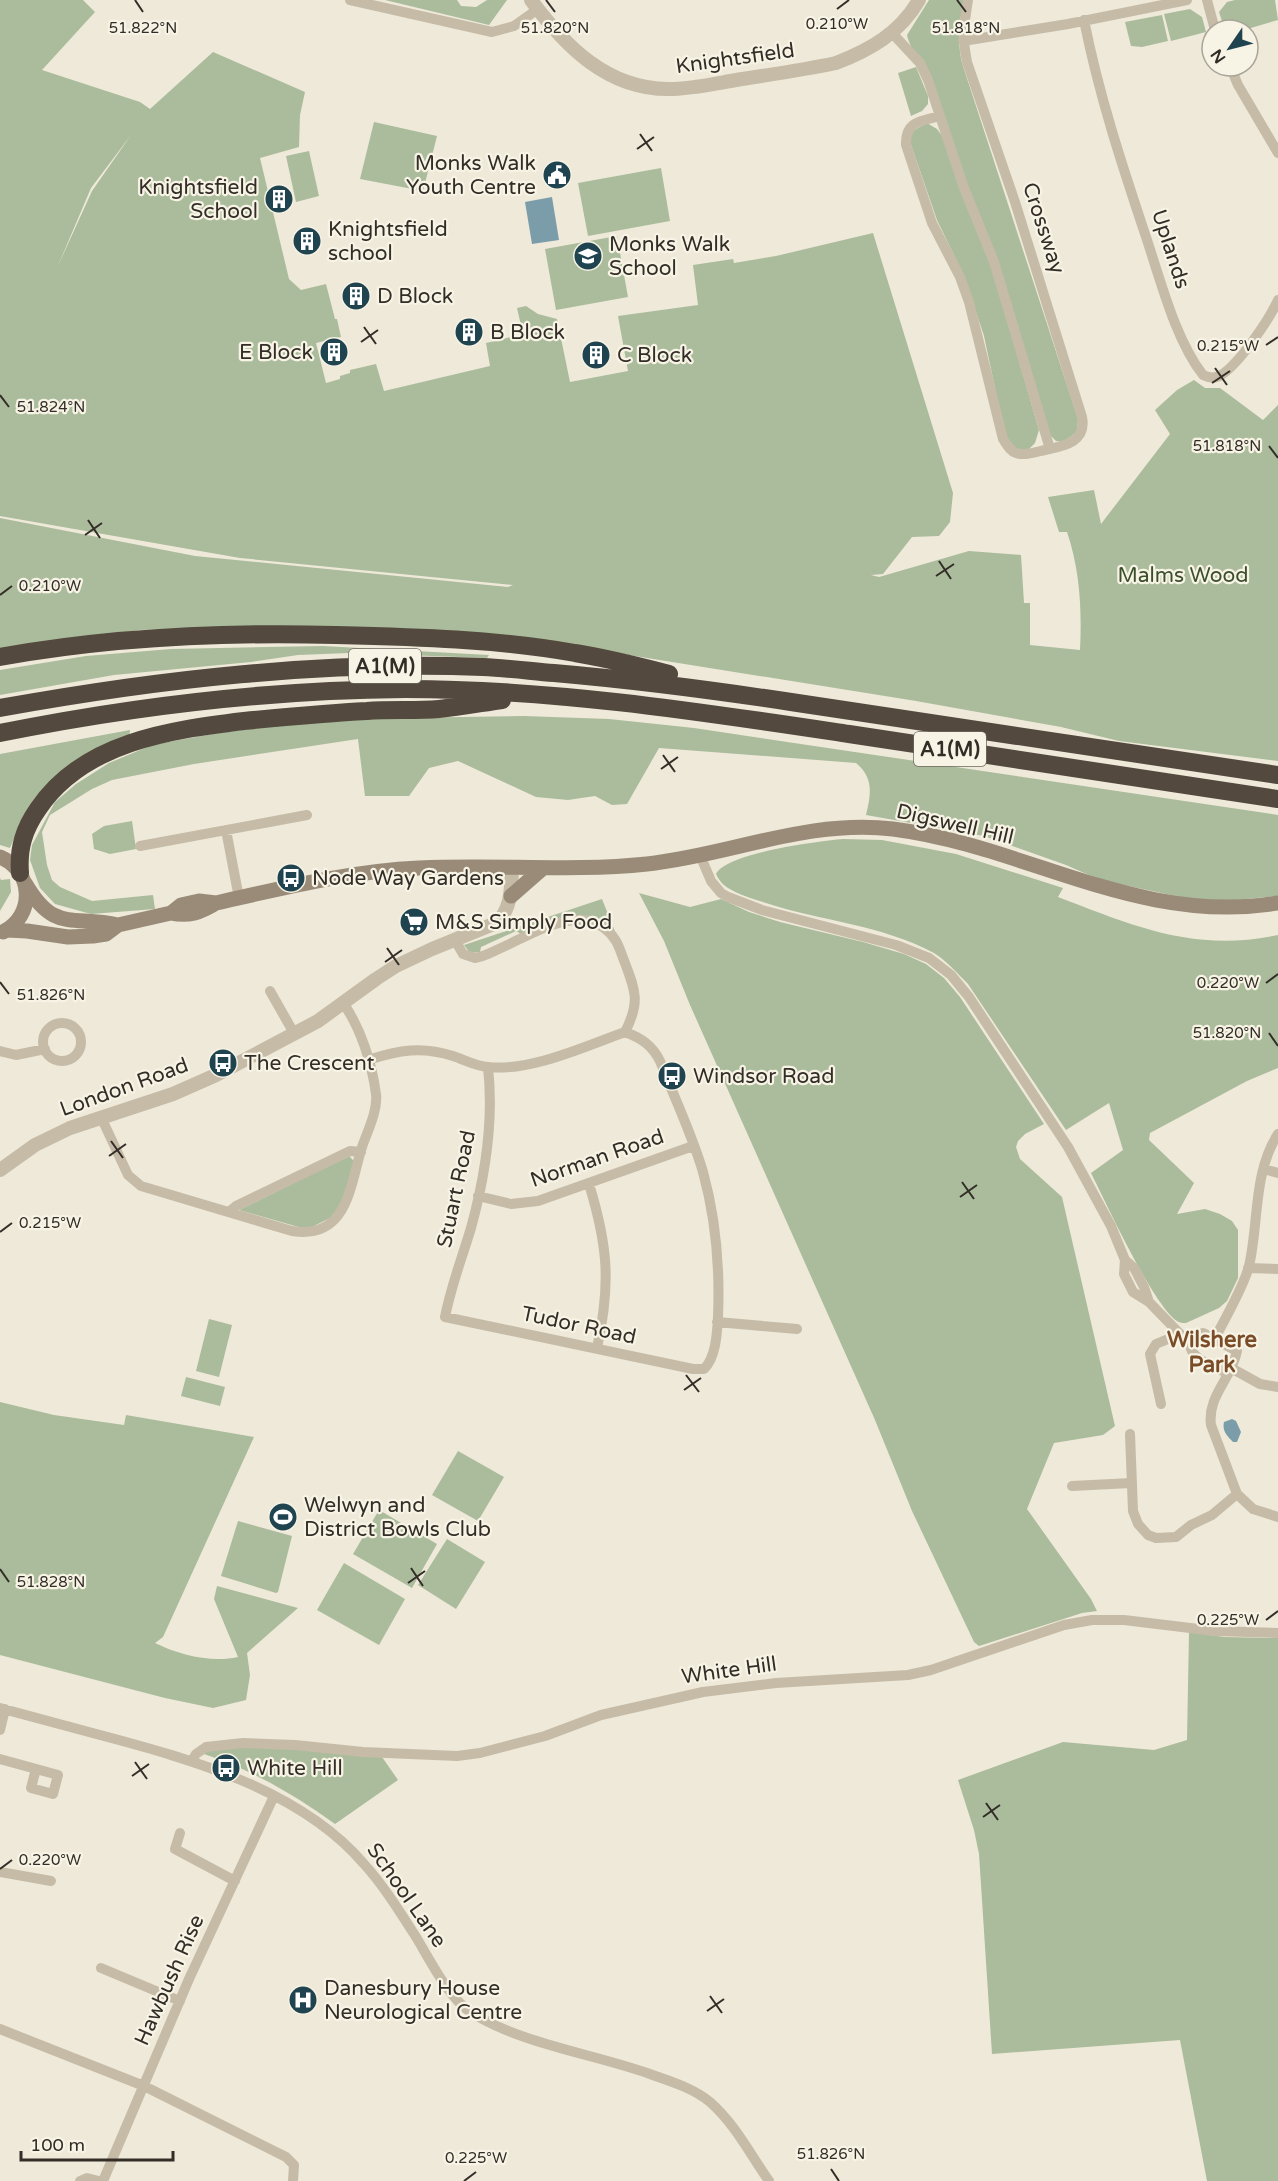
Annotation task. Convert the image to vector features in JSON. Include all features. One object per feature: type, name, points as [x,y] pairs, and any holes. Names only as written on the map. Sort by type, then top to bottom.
[{"type":"highway","name":"A1(M)","points":[[0,657],[51,648],[130,639],[196,635],[265,633],[419,638],[519,645],[574,652],[770,698]]},
{"type":"highway","name":"A1(M)","points":[[0,708],[106,689],[271,671],[391,666],[485,667],[615,678],[770,698],[1278,775]]},
{"type":"highway","name":"A1(M)","points":[[0,733],[70,719],[247,696],[404,689],[546,695],[624,702],[770,721],[1278,799]]},
{"type":"highway","name":"A1(M)","points":[[22,878],[19,859],[22,840],[43,801],[82,767],[111,750],[189,728],[368,710],[439,709],[546,695]]},
{"type":"main road","name":"Digswell Hill","points":[[118,925],[171,913],[181,905],[199,901],[216,903],[350,875],[387,870],[443,867],[618,867],[669,861],[780,836],[842,827],[892,829],[930,836],[984,850],[1123,894],[1161,902],[1195,907],[1229,908],[1278,903]]},
{"type":"main road","points":[[0,857],[12,864],[40,907],[55,916],[78,922],[104,922],[118,925]]},
{"type":"main road","points":[[511,896],[543,868]]},
{"type":"main road","points":[[3,932],[22,915],[26,905],[27,894],[22,878]]},
{"type":"main road","points":[[3,932],[81,937],[106,934],[118,925]]},
{"type":"street","points":[[350,0],[492,32],[514,26],[535,4]]},
{"type":"street","name":"Knightsfield","points":[[535,4],[577,54],[593,66],[626,82],[660,89],[699,86],[836,63],[867,50],[892,33],[919,0]]},
{"type":"street","name":"Crossway","points":[[940,116],[917,122],[908,130],[905,137],[906,145],[923,201],[969,302],[1003,440],[1010,449],[1020,454],[1069,444],[1077,439],[1083,429],[1082,417],[1059,337],[967,62],[963,41],[968,0]]},
{"type":"street","points":[[963,41],[1187,0]]},
{"type":"street","points":[[1207,0],[1212,18]]},
{"type":"street","name":"Uplands","points":[[1084,20],[1102,100],[1163,289],[1179,331],[1203,375],[1212,378],[1220,376],[1229,369],[1254,340],[1278,302]]},
{"type":"street","points":[[892,33],[920,63],[928,80],[964,188],[994,262],[1050,449]]},
{"type":"street","points":[[1235,78],[1278,153]]},
{"type":"street","points":[[140,846],[307,815]]},
{"type":"street","points":[[226,830],[238,898]]},
{"type":"street","points":[[700,855],[711,880],[721,893],[728,897],[762,910],[896,945],[929,958],[951,975],[969,997],[1068,1147],[1125,1260],[1134,1268],[1144,1287],[1149,1302],[1184,1337],[1196,1357],[1260,1384],[1278,1387]]},
{"type":"street","name":"London Road","points":[[0,1170],[48,1138],[194,1085],[295,1035],[344,1004],[396,966],[496,923],[505,914],[511,896],[512,867]]},
{"type":"street","points":[[456,940],[463,954],[475,958],[559,922],[582,919],[600,926],[616,940],[633,984],[636,1002],[625,1032]]},
{"type":"street","points":[[270,991],[295,1035]]},
{"type":"street","points":[[101,1117],[128,1175],[141,1186],[292,1231],[314,1232],[342,1213],[376,1101],[368,1060],[355,1024],[344,1004]]},
{"type":"street","points":[[368,1060],[398,1050],[423,1050],[488,1067],[538,1063],[625,1032],[643,1041],[656,1054],[702,1170],[717,1244],[719,1286],[717,1322],[797,1329]]},
{"type":"street","points":[[0,1051],[16,1055],[45,1049]]},
{"type":"street","name":"Stuart Road","points":[[445,1317],[449,1294],[463,1254],[478,1196],[489,1123],[488,1067]]},
{"type":"street","points":[[1215,1338],[1248,1268],[1264,1169],[1270,1146],[1278,1134]]},
{"type":"street","name":"Norman Road","points":[[478,1196],[511,1204],[523,1204],[589,1184],[693,1146]]},
{"type":"street","points":[[230,1211],[350,1151],[361,1152]]},
{"type":"street","points":[[1264,1169],[1278,1173]]},
{"type":"street","points":[[589,1184],[603,1236],[606,1262],[606,1303],[597,1348]]},
{"type":"street","points":[[1248,1268],[1278,1269]]},
{"type":"street","name":"Tudor Road","points":[[445,1317],[693,1370],[705,1369],[712,1360],[717,1322]]},
{"type":"street","points":[[1161,1404],[1150,1354],[1156,1344],[1203,1333],[1237,1351],[1213,1401],[1210,1416],[1214,1436],[1237,1494],[1253,1509],[1278,1517]]},
{"type":"street","points":[[1130,1434],[1133,1511],[1143,1530],[1155,1538],[1176,1537],[1191,1525],[1212,1515],[1237,1494]]},
{"type":"street","points":[[1072,1486],[1131,1483]]},
{"type":"street","name":"White Hill","points":[[192,1761],[196,1754],[206,1747],[243,1743],[457,1756],[480,1753],[545,1736],[601,1715],[663,1700],[776,1683],[919,1673],[1064,1625],[1092,1620],[1124,1620],[1215,1631],[1278,1633]]},
{"type":"street","points":[[0,1730],[2,1709]]},
{"type":"street","name":"School Lane","points":[[2,1709],[192,1761],[240,1780],[274,1797],[335,1835],[359,1858],[393,1901],[442,1980],[467,2010],[495,2024],[535,2039],[632,2067],[680,2085],[707,2101],[728,2119],[769,2181]]},
{"type":"street","points":[[0,1759],[36,1768]]},
{"type":"street","name":"Hawbush Rise","points":[[80,2181],[87,2178],[101,2181],[180,2001],[274,1797]]},
{"type":"street","points":[[180,1833],[175,1849],[235,1881]]},
{"type":"street","points":[[0,1872],[51,1881]]},
{"type":"street","points":[[101,1968],[180,2001]]},
{"type":"street","points":[[0,2029],[144,2086],[286,2157],[294,2165],[293,2181]]},
{"type":"green space","name":"Malms Wood","points":[[0,0],[83,0],[95,12],[42,70],[140,102],[150,109],[213,52],[305,92],[300,115],[299,147],[260,158],[289,279],[301,290],[326,284],[335,319],[337,319],[341,337],[316,343],[326,383],[340,379],[340,376],[350,373],[350,370],[376,364],[384,391],[490,366],[486,343],[523,334],[517,308],[526,306],[538,314],[557,319],[570,382],[628,371],[618,316],[698,305],[693,265],[733,259],[734,263],[776,256],[873,233],[953,493],[950,522],[939,536],[912,537],[883,574],[871,575],[879,577],[969,551],[1021,555],[1024,603],[1030,603],[1030,645],[1080,650],[1081,620],[1075,561],[1067,532],[1059,532],[1048,497],[1094,490],[1101,524],[1170,434],[1155,410],[1177,390],[1194,380],[1205,388],[1220,388],[1263,420],[1278,405],[1278,761],[1119,741],[1061,727],[916,701],[541,641],[217,627],[140,630],[0,650],[0,518],[195,556],[508,587],[513,585],[240,558],[0,516]],"holes":[[[131,135],[92,191],[57,268],[91,188]]]},
{"type":"green space","points":[[385,0],[457,0],[461,6],[476,7],[487,0],[507,0],[489,25]]},
{"type":"green space","points":[[929,0],[964,0],[959,31],[962,63],[1078,419],[1077,432],[1063,442],[1056,441],[1048,433],[996,256],[908,39],[907,35]]},
{"type":"green space","points":[[1275,0],[1278,20],[1260,25],[1260,18],[1221,18],[1219,12],[1227,2]]},
{"type":"green space","points":[[1190,9],[1202,17],[1200,18],[1200,34],[1171,41],[1164,14]]},
{"type":"green space","points":[[1162,15],[1168,41],[1142,47],[1131,46],[1125,22]]},
{"type":"green space","points":[[916,67],[928,96],[928,104],[922,111],[911,116],[898,73]]},
{"type":"green space","points":[[374,122],[437,136],[423,191],[360,179]]},
{"type":"green space","points":[[927,123],[937,129],[943,137],[991,265],[1039,430],[1035,443],[1029,449],[1016,449],[1005,435],[984,336],[965,278],[937,220],[909,139],[911,132]]},
{"type":"green space","points":[[309,151],[319,196],[296,202],[286,156]]},
{"type":"green space","points":[[661,168],[670,221],[588,236],[578,183]]},
{"type":"green space","points":[[617,236],[628,297],[556,310],[545,249]]},
{"type":"green space","points":[[323,646],[489,655],[487,658],[349,653],[298,655],[251,662],[114,675],[0,695],[0,670],[86,656],[171,649]]},
{"type":"green space","points":[[524,716],[609,719],[694,728],[1278,815],[1278,896],[1225,901],[1190,899],[1100,880],[1066,865],[984,836],[866,815],[870,787],[866,774],[856,763],[659,748],[627,804],[612,805],[595,796],[568,800],[536,797],[458,761],[429,768],[409,796],[365,796],[358,739],[194,764],[112,780],[92,789],[50,815],[42,832],[47,865],[52,880],[60,887],[92,901],[153,895],[155,909],[91,914],[55,904],[40,888],[30,860],[32,845],[55,802],[76,784],[109,763],[152,745],[218,733],[299,723],[396,718]]},
{"type":"green space","points":[[130,730],[129,738],[21,822],[10,848],[0,845],[0,754]]},
{"type":"green space","points":[[132,821],[136,849],[110,854],[94,849],[92,834],[104,826]]},
{"type":"green space","points":[[843,839],[882,840],[956,854],[1063,888],[1058,897],[1139,927],[1165,934],[1219,941],[1248,940],[1278,935],[1278,1068],[1247,1081],[1150,1133],[1149,1140],[1194,1183],[1177,1214],[1205,1209],[1232,1221],[1238,1230],[1238,1278],[1227,1301],[1219,1308],[1186,1323],[1177,1321],[1167,1311],[1143,1275],[1091,1173],[1123,1150],[1109,1103],[1066,1130],[968,984],[952,967],[934,953],[894,936],[742,895],[721,882],[716,874],[723,867],[754,854],[795,845]]},
{"type":"green space","points":[[0,878],[1,880],[10,879],[11,892],[0,911]]},
{"type":"green space","points":[[639,893],[690,907],[721,899],[749,912],[780,922],[863,942],[904,954],[926,964],[944,978],[960,997],[1044,1124],[1025,1134],[1016,1147],[1020,1159],[1062,1197],[1115,1426],[1103,1435],[1054,1443],[1027,1509],[1091,1599],[1097,1611],[1082,1613],[979,1646],[974,1642],[912,1511],[875,1420],[690,1005],[664,941]]},
{"type":"green space","points":[[602,899],[616,934],[596,919],[575,915],[547,922],[521,934],[516,931],[481,947],[480,952],[470,953],[464,945]]},
{"type":"green space","points":[[349,1156],[354,1161],[342,1204],[330,1218],[312,1227],[302,1228],[239,1210]]},
{"type":"green space","points":[[209,1319],[232,1325],[219,1377],[196,1371]]},
{"type":"green space","points":[[186,1377],[225,1387],[220,1406],[181,1396]]},
{"type":"green space","points":[[0,1402],[54,1415],[124,1425],[126,1415],[254,1437],[163,1637],[155,1643],[196,1657],[228,1659],[238,1657],[214,1599],[217,1586],[298,1608],[247,1653],[250,1675],[246,1700],[213,1708],[165,1698],[0,1655]]},
{"type":"green space","points":[[458,1451],[504,1477],[478,1521],[432,1495]]},
{"type":"green space","points":[[379,1510],[437,1544],[412,1588],[353,1554]]},
{"type":"green space","points":[[238,1521],[292,1536],[278,1592],[221,1576]]},
{"type":"green space","points":[[447,1539],[485,1562],[456,1609],[418,1585]]},
{"type":"green space","points":[[344,1563],[405,1599],[379,1645],[317,1610]]},
{"type":"green space","points":[[1189,1632],[1224,1637],[1278,1638],[1278,2181],[1207,2181],[1180,2040],[992,2054],[979,1854],[958,1780],[1063,1742],[1154,1750],[1187,1740]]},
{"type":"green space","points":[[244,1745],[382,1757],[398,1780],[335,1824],[272,1784],[204,1754],[207,1751]]},
{"type":"water","points":[[552,197],[559,240],[532,244],[525,202]]},
{"type":"water","points":[[1232,1419],[1236,1421],[1241,1432],[1237,1442],[1231,1440],[1224,1428],[1224,1422]]},
{"type":"place","name":"Monks Walk Youth Centre","points":[[557,175]]},
{"type":"place","name":"Knightsfield School","points":[[279,199]]},
{"type":"place","name":"Knightsfield school","points":[[307,241]]},
{"type":"place","name":"Monks Walk School","points":[[588,256]]},
{"type":"place","name":"D Block","points":[[356,296]]},
{"type":"place","name":"B Block","points":[[469,332]]},
{"type":"place","name":"E Block","points":[[334,352]]},
{"type":"place","name":"C Block","points":[[596,355]]},
{"type":"place","name":"Node Way Gardens","points":[[291,878]]},
{"type":"place","name":"M&S Simply Food","points":[[414,922]]},
{"type":"place","name":"The Crescent","points":[[223,1063]]},
{"type":"place","name":"Windsor Road","points":[[672,1076]]},
{"type":"place","name":"Welwyn and District Bowls Club","points":[[283,1517]]},
{"type":"place","name":"White Hill","points":[[226,1768]]},
{"type":"place","name":"Danesbury House Neurological Centre","points":[[303,2000]]},
{"type":"district","name":"Wilshere Park","points":[[1212,1352]]}]
